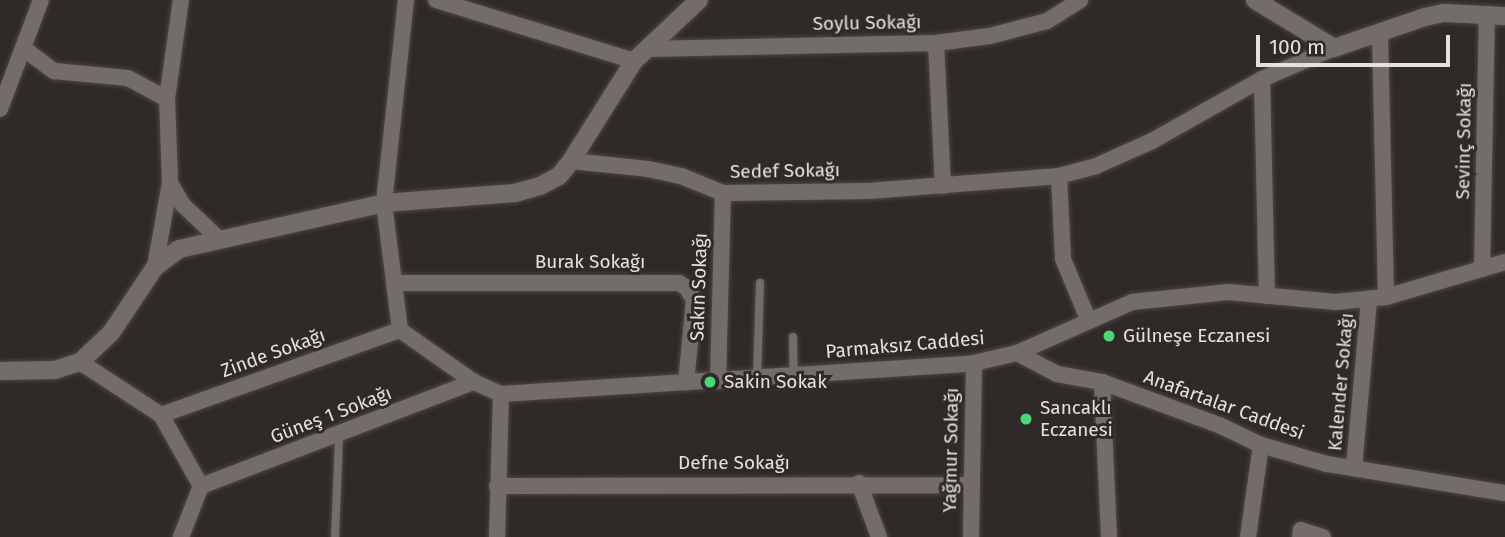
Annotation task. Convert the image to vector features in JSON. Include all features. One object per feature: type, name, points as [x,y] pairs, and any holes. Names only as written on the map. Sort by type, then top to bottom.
[{"type":"street","points":[[0,109],[41,0]]},
{"type":"street","points":[[155,267],[170,183],[167,99],[181,0]]},
{"type":"street","points":[[406,0],[384,203],[400,330],[474,382],[501,394],[497,537]]},
{"type":"street","name":"Soylu Sokağı","points":[[436,0],[640,55],[936,43],[990,36],[1047,21],[1080,0]]},
{"type":"street","points":[[0,371],[55,370],[80,362],[111,333],[155,267],[179,249],[384,203],[515,193],[540,186],[559,176],[640,55],[699,0]]},
{"type":"street","points":[[1255,0],[1334,48]]},
{"type":"street","name":"Sedef Sokağı","points":[[571,161],[648,169],[681,176],[723,193],[943,186],[1059,176],[1096,166],[1152,141],[1262,79],[1441,7],[1500,11]]},
{"type":"street","name":"Sevinç Sokağı","points":[[1482,269],[1500,11]]},
{"type":"street","points":[[1380,33],[1386,297]]},
{"type":"street","points":[[936,43],[943,186]]},
{"type":"street","points":[[23,48],[54,71],[128,78],[167,99]]},
{"type":"street","points":[[1262,79],[1266,296]]},
{"type":"street","points":[[1059,176],[1063,258],[1088,319]]},
{"type":"street","points":[[170,183],[182,204],[220,240]]},
{"type":"street","name":"Sakın Sokağı","points":[[718,381],[723,193]]},
{"type":"street","name":"Parmaksız Caddesi","points":[[501,394],[974,363],[1017,353],[1088,319],[1132,302],[1228,292],[1336,302],[1369,299],[1386,297],[1505,262]]},
{"type":"street","name":"Burak Sokağı","points":[[394,283],[679,283],[687,288],[694,300],[686,383]]},
{"type":"street","name":"Kalender Sokağı","points":[[1354,468],[1369,299]]},
{"type":"street","name":"Zinde Sokağı","points":[[161,415],[400,330]]},
{"type":"street","name":"Anafartalar Caddesi","points":[[1017,353],[1057,374],[1102,382],[1219,425],[1261,445],[1354,468],[1505,493]]},
{"type":"street","points":[[0,362],[67,359],[80,362],[161,415],[201,486],[181,537]]},
{"type":"street","name":"Yağmur Sokağı","points":[[971,537],[974,363]]},
{"type":"street","name":"Güneş 1 Sokağı","points":[[201,486],[339,436],[474,382]]},
{"type":"street","points":[[1102,382],[1109,537]]},
{"type":"street","points":[[1248,537],[1261,445]]},
{"type":"street","points":[[859,483],[879,537]]},
{"type":"street","name":"Defne Sokağı","points":[[497,486],[859,483],[972,485]]},
{"type":"street","points":[[1301,534],[1323,537]]},
{"type":"lane","points":[[757,379],[760,283]]},
{"type":"lane","points":[[793,337],[794,376]]},
{"type":"lane","points":[[335,537],[339,436]]},
{"type":"place","name":"Gülneşe Eczanesi","points":[[1109,336]]},
{"type":"place","name":"Sakin Sokak","points":[[710,382]]},
{"type":"place","name":"Sancaklı Eczanesi","points":[[1026,419]]}]
